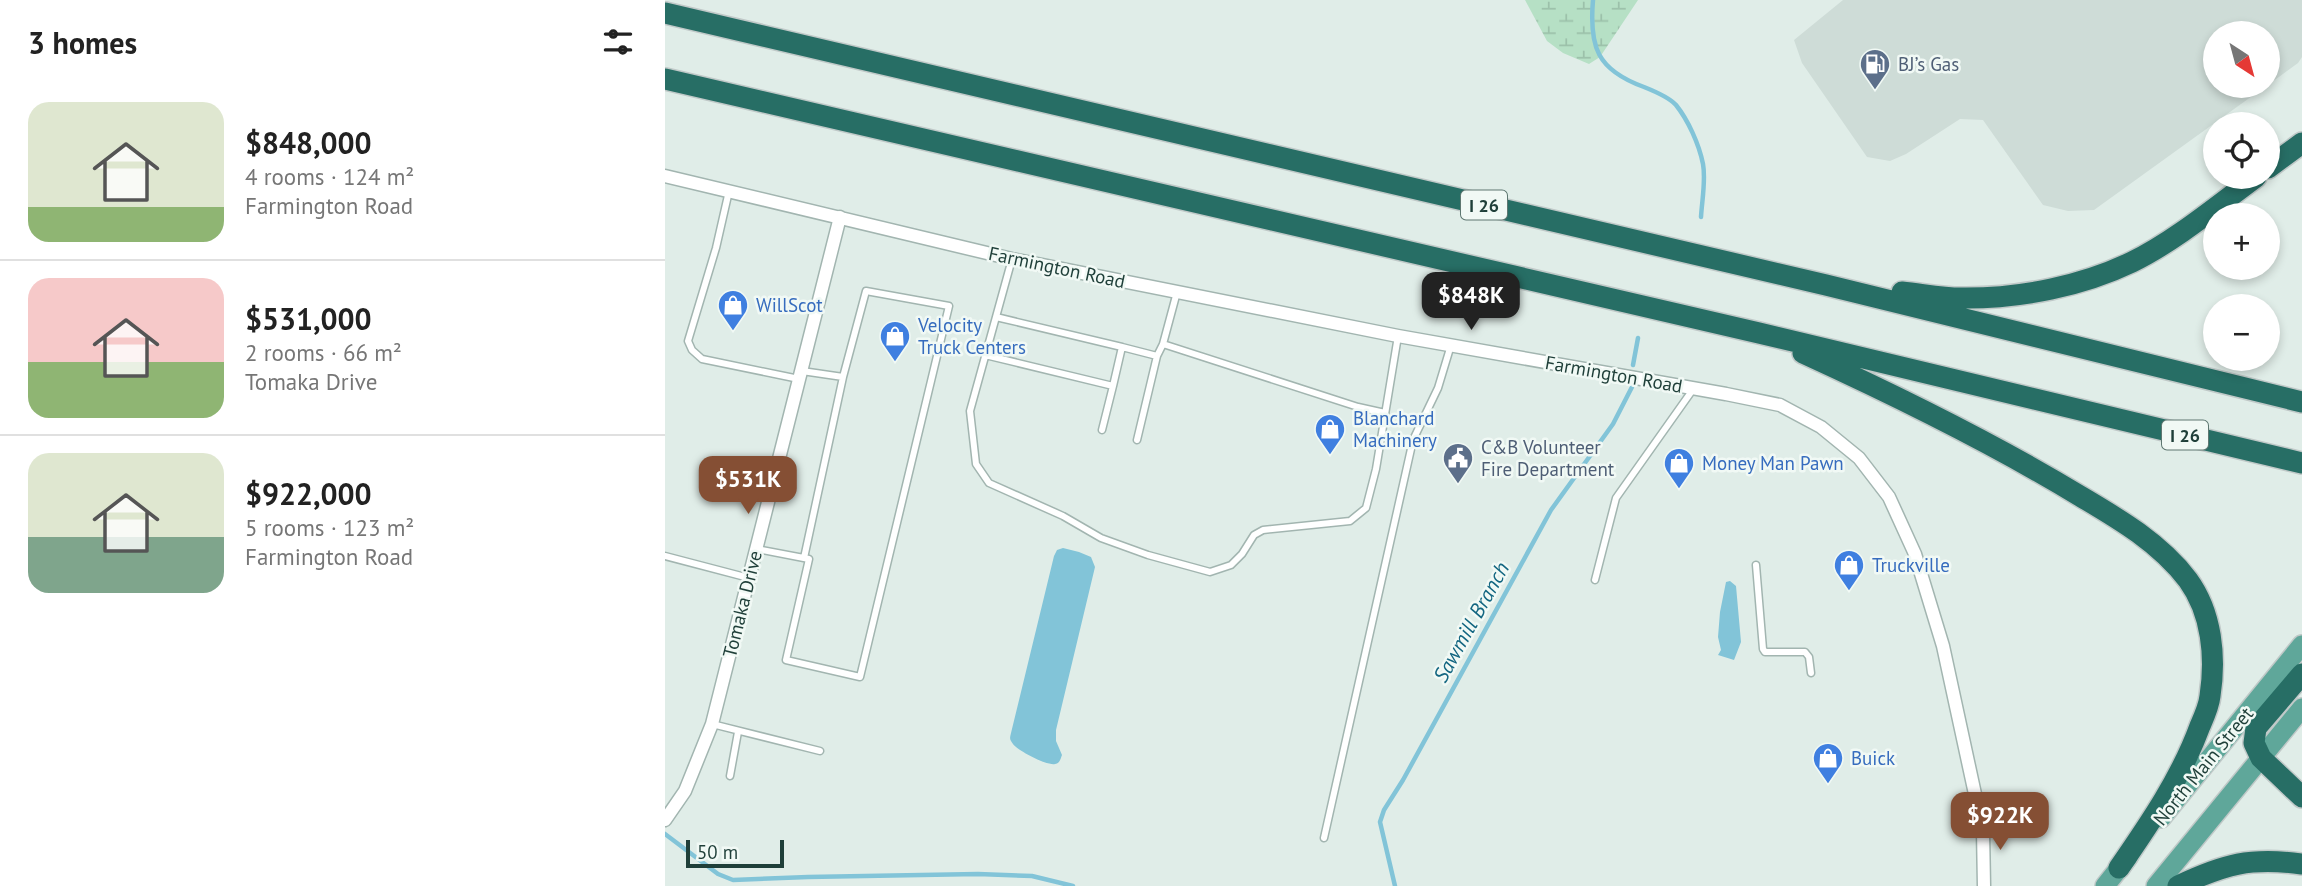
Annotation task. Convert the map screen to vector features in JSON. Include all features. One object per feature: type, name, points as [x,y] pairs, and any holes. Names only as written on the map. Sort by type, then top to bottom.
[{"type":"highway","name":"I 26","points":[[665,13],[1826,285],[2302,402]]},
{"type":"highway","name":"I 26","points":[[665,79],[1759,333],[2302,463]]},
{"type":"highway","points":[[2280,159],[2302,143]]},
{"type":"highway","points":[[1826,285],[1964,299],[2022,295],[2073,284],[2132,262],[2190,226],[2240,189]]},
{"type":"highway","points":[[1759,333],[1961,429],[2045,475],[2154,544],[2188,581],[2206,615],[2214,656],[2210,699],[2192,747],[2160,807],[2119,868]]},
{"type":"highway","points":[[2302,674],[2256,728],[2253,743],[2261,758],[2302,797]]},
{"type":"highway","points":[[2178,886],[2236,863],[2270,859],[2302,864]]},
{"type":"main road","name":"North Main Street","points":[[2105,886],[2302,645]]},
{"type":"main road","name":"North Main Street","points":[[2156,886],[2302,708]]},
{"type":"street","name":"Farmington Road","points":[[665,176],[1013,259],[1398,336],[1780,405],[1821,427],[1859,458],[1889,497],[1915,554],[1947,662],[1983,831],[1984,886]]},
{"type":"street","name":"Tomaka Drive","points":[[667,814],[685,792],[712,724],[840,217]]},
{"type":"lane","points":[[729,191],[716,248],[688,341],[692,350],[702,359],[801,375],[843,377]]},
{"type":"lane","points":[[1013,259],[970,411],[976,464],[989,483],[1063,516],[1101,538],[1148,555],[1210,572],[1231,565],[1254,536],[1263,530],[1350,521],[1366,508],[1376,469],[1398,336]]},
{"type":"lane","points":[[757,549],[809,559],[786,660],[860,677],[949,306],[866,291],[843,377],[804,558]]},
{"type":"lane","points":[[1137,440],[1157,356],[1163,344],[1177,292]]},
{"type":"lane","points":[[996,317],[1157,356]]},
{"type":"lane","points":[[1163,344],[1358,407],[1385,413]]},
{"type":"lane","points":[[1324,838],[1413,440],[1439,388],[1451,345]]},
{"type":"lane","points":[[1101,430],[1122,347]]},
{"type":"lane","points":[[985,355],[1113,386]]},
{"type":"lane","points":[[1595,580],[1616,498],[1694,388]]},
{"type":"lane","points":[[665,556],[749,578]]},
{"type":"lane","points":[[1756,565],[1763,649],[1765,652],[1805,652],[1809,657],[1811,673]]},
{"type":"lane","points":[[712,724],[820,751]]},
{"type":"lane","points":[[730,776],[738,732]]},
{"type":"shaded area","points":[[1843,0],[2302,0],[2302,57],[2280,76],[2280,21],[2203,21],[2203,98],[2249,98],[2230,112],[2203,112],[2203,131],[2094,210],[2068,211],[2043,205],[1983,120],[1960,119],[1906,154],[1890,161],[1867,157],[1802,63],[1794,40]]},
{"type":"green space","points":[[1525,0],[1638,0],[1600,57],[1589,64],[1563,53],[1547,41]]},
{"type":"water","points":[[1063,548],[1091,557],[1095,567],[1056,730],[1056,741],[1062,755],[1058,763],[1051,764],[1020,750],[1010,737],[1054,556],[1057,550]]},
{"type":"water","points":[[1730,581],[1736,586],[1741,642],[1734,660],[1718,655],[1721,650],[1718,637],[1720,612],[1726,582]]},
{"type":"waterway","name":"Sawmill Branch","points":[[1593,0],[1593,31],[1599,55],[1616,73],[1669,99],[1689,125],[1703,164],[1701,217]]},
{"type":"waterway","name":"Sawmill Branch","points":[[1633,365],[1638,338]]},
{"type":"waterway","name":"Sawmill Branch","points":[[1395,886],[1380,822],[1384,810],[1551,510],[1613,424],[1632,387]]},
{"type":"waterway","points":[[665,834],[718,874],[733,880],[978,874],[1032,876],[1073,886]]},
{"type":"place","name":"BJ’s Gas","points":[[1875,91]]},
{"type":"place","name":"WillScot","points":[[733,332]]},
{"type":"place","name":"Velocity Truck Centers","points":[[895,363]]},
{"type":"place","name":"Blanchard Machinery","points":[[1330,456]]},
{"type":"place","name":"C&B Volunteer Fire Department","points":[[1458,485]]},
{"type":"place","name":"Money Man Pawn","points":[[1679,490]]},
{"type":"place","name":"Truckville","points":[[1849,592]]},
{"type":"place","name":"Buick","points":[[1828,785]]}]
